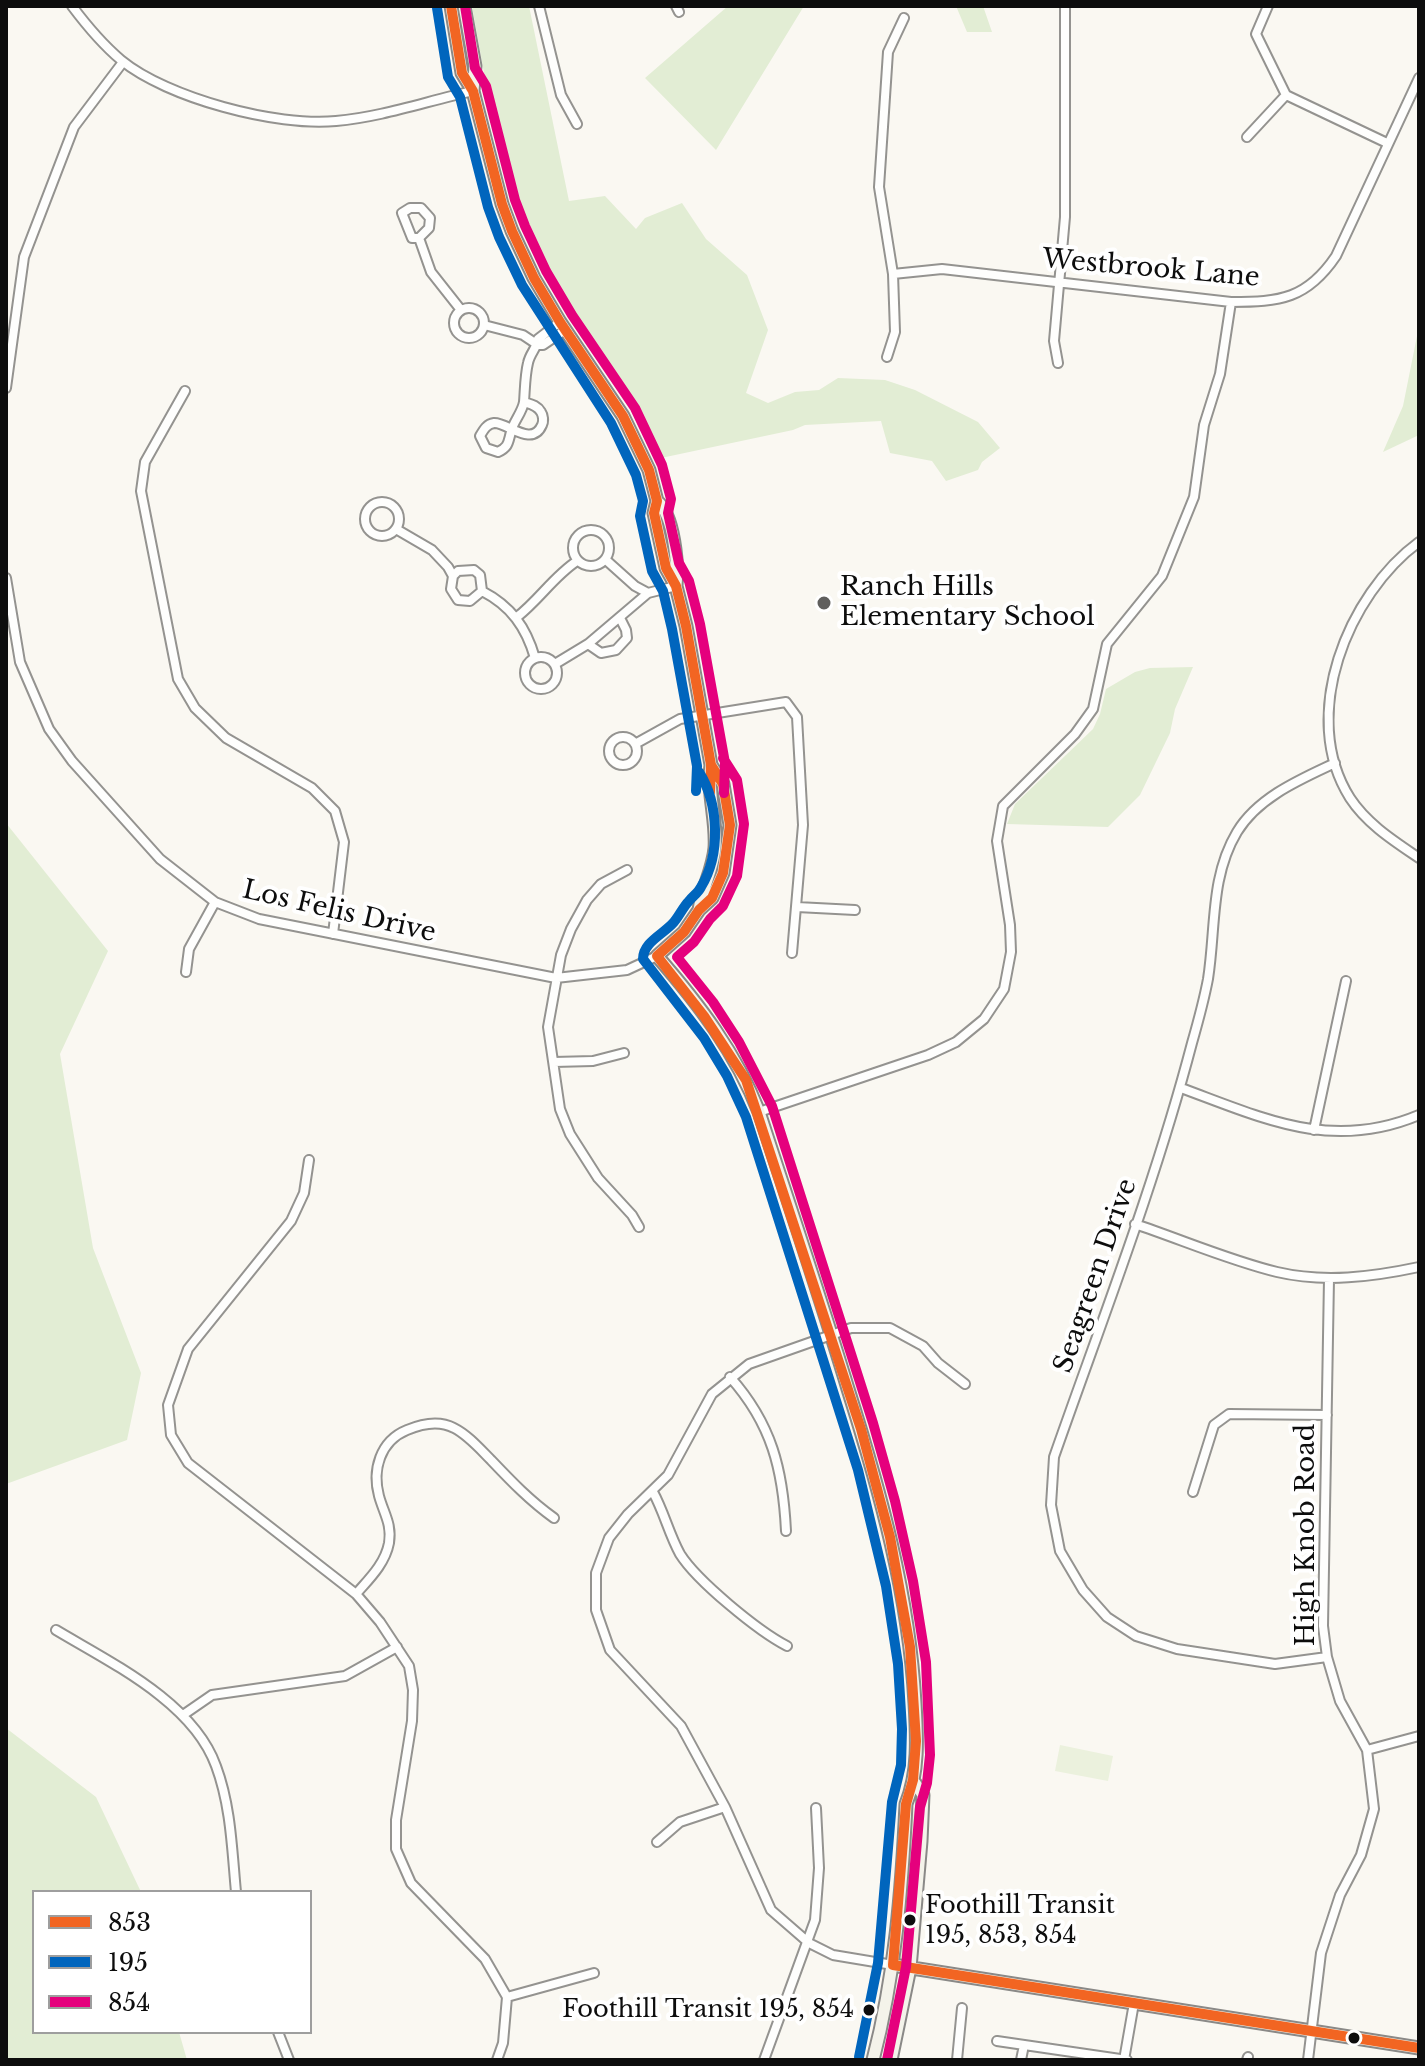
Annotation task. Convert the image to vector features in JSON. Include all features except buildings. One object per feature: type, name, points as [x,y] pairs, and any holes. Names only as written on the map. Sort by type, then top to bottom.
[{"type":"main road","points":[[451,6],[462,73],[473,91],[512,231],[534,278],[623,416],[649,470],[657,501],[654,513],[666,568],[676,586],[711,765],[708,784],[713,806],[715,850],[701,893],[699,910],[684,932],[657,956],[724,1042],[746,1080],[759,1112],[871,1464],[897,1571],[913,1667],[915,1783],[906,1804],[893,1965],[873,2060]]},
{"type":"main road","points":[[464,6],[475,66],[473,91]]},
{"type":"main road","points":[[891,2060],[910,1968],[923,1795],[915,1783]]},
{"type":"main road","points":[[893,1965],[1419,2048]]},
{"type":"street","points":[[72,6],[90,30],[123,62],[189,96],[248,112],[298,121],[333,122],[473,91]]},
{"type":"street","points":[[539,6],[561,95],[577,124]]},
{"type":"street","points":[[1058,363],[1054,341],[1065,217],[1065,6]]},
{"type":"street","points":[[1268,6],[1256,34],[1286,95],[1387,143]]},
{"type":"street","points":[[887,357],[895,332],[893,274],[879,187],[888,52],[904,18]]},
{"type":"street","points":[[6,388],[24,257],[74,127],[123,62]]},
{"type":"street","name":"Westbrook Lane","points":[[893,274],[942,269],[1231,302],[1274,301],[1293,296],[1324,274],[1346,238],[1419,78]]},
{"type":"street","points":[[1247,137],[1286,95]]},
{"type":"street","points":[[419,238],[431,272],[461,310]]},
{"type":"street","points":[[759,1112],[928,1055],[956,1042],[984,1019],[1004,989],[1011,952],[997,841],[1003,806],[1075,734],[1093,709],[1107,644],[1162,576],[1194,497],[1204,425],[1220,374],[1231,302]]},
{"type":"street","points":[[467,308],[482,315],[484,325],[476,337],[460,336],[454,320],[461,310],[467,308]]},
{"type":"street","points":[[484,325],[523,335],[538,345],[543,345],[563,326]]},
{"type":"street","points":[[524,402],[538,407],[543,418],[542,424],[530,433],[511,430],[524,402],[528,360],[538,345]]},
{"type":"street","points":[[185,391],[145,462],[141,491],[178,679],[195,708],[226,738],[312,788],[335,811],[344,842],[333,934]]},
{"type":"street","points":[[381,502],[389,503],[398,515],[396,529],[385,535],[374,534],[365,522],[367,509],[381,502]]},
{"type":"street","points":[[396,529],[432,550],[453,576]]},
{"type":"street","points":[[583,531],[605,534],[608,540],[606,560],[591,567],[577,561],[574,542],[583,531]]},
{"type":"street","points":[[1419,542],[1405,552],[1369,593],[1344,639],[1333,679],[1328,723],[1335,763],[1350,798],[1380,831],[1419,858]]},
{"type":"street","points":[[606,560],[635,586],[648,593]]},
{"type":"street","points":[[517,617],[577,561]]},
{"type":"street","points":[[474,570],[482,582],[482,591],[470,601],[458,600],[451,589],[453,576],[458,571],[474,570]]},
{"type":"street","name":"Los Felis Drive","points":[[6,578],[20,662],[49,729],[72,761],[160,859],[215,902],[259,919],[556,978],[627,970],[657,956]]},
{"type":"street","points":[[555,664],[588,644],[648,593],[676,586]]},
{"type":"street","points":[[482,591],[517,617],[535,658]]},
{"type":"street","points":[[588,644],[601,653],[616,650],[627,638],[620,618]]},
{"type":"street","points":[[543,657],[555,664],[556,678],[552,684],[541,689],[529,683],[524,670],[528,662],[543,657]]},
{"type":"street","points":[[635,744],[680,719],[786,702],[797,717],[803,825],[792,953]]},
{"type":"street","name":"Seagreen Drive","points":[[1327,1657],[1275,1664],[1177,1649],[1136,1636],[1107,1617],[1083,1590],[1060,1551],[1051,1505],[1054,1457],[1181,1088],[1208,977],[1212,923],[1222,862],[1239,828],[1266,801],[1295,782],[1335,763]]},
{"type":"street","points":[[627,870],[601,884],[587,900],[571,929],[556,978],[548,1027],[560,1109],[570,1134],[598,1178],[639,1227]]},
{"type":"street","points":[[186,972],[189,949],[215,902]]},
{"type":"street","points":[[797,907],[855,910]]},
{"type":"street","points":[[1314,1130],[1346,981]]},
{"type":"street","points":[[554,1062],[593,1061],[624,1053]]},
{"type":"street","points":[[1181,1088],[1288,1127],[1314,1130],[1352,1131],[1394,1126],[1419,1115]]},
{"type":"street","points":[[309,1160],[304,1193],[291,1221],[188,1349],[168,1405],[171,1435],[188,1463],[356,1594],[409,1666],[413,1690],[412,1721],[396,1820],[396,1849],[411,1883],[485,1959],[507,1997],[503,2043],[497,2060]]},
{"type":"street","points":[[1135,1224],[1277,1272],[1329,1279],[1378,1276],[1419,1267]]},
{"type":"street","name":"High Knob Road","points":[[1308,2060],[1321,1953],[1340,1895],[1361,1855],[1374,1809],[1367,1750],[1340,1701],[1327,1657],[1323,1626],[1329,1279]]},
{"type":"street","points":[[893,1965],[833,1955],[809,1943],[771,1910],[725,1807],[681,1726],[610,1650],[596,1610],[596,1573],[609,1538],[628,1514],[653,1492],[679,1457],[712,1394],[749,1364],[851,1328],[890,1328],[923,1346],[938,1363],[965,1384]]},
{"type":"street","points":[[730,1377],[758,1413],[776,1455],[785,1503],[786,1531]]},
{"type":"street","points":[[1193,1492],[1214,1425],[1229,1414],[1327,1415]]},
{"type":"street","points":[[356,1594],[377,1571],[389,1545],[390,1523],[379,1496],[376,1472],[381,1452],[397,1434],[423,1423],[452,1427],[474,1443],[533,1503],[554,1518]]},
{"type":"street","points":[[653,1492],[674,1542],[693,1571],[761,1631],[787,1646]]},
{"type":"street","points":[[56,1630],[138,1680],[183,1715],[202,1738],[216,1764],[226,1800],[236,1890]]},
{"type":"street","points":[[183,1715],[212,1695],[345,1676],[397,1647]]},
{"type":"street","points":[[1367,1750],[1419,1736]]},
{"type":"street","points":[[657,1842],[680,1822],[725,1807]]},
{"type":"street","points":[[764,2060],[809,1943],[819,1894],[816,1808]]},
{"type":"street","points":[[507,1997],[594,1973]]},
{"type":"street","points":[[997,2041],[1125,2060],[1134,2003]]},
{"type":"street","points":[[957,2060],[962,2008]]},
{"type":"street","points":[[279,2034],[289,2060]]},
{"type":"street","points":[[1021,2060],[1024,2045]]},
{"type":"green space","points":[[472,6],[529,6],[569,201],[605,196],[636,229],[645,218],[682,203],[706,239],[747,275],[768,330],[746,393],[768,403],[795,392],[819,390],[838,378],[885,380],[915,390],[978,422],[1000,448],[982,462],[978,470],[946,481],[932,461],[890,453],[881,421],[805,425],[661,458],[652,437],[541,271],[525,234],[511,196],[489,101]]},
{"type":"green space","points":[[728,6],[804,6],[716,150],[645,78]]},
{"type":"green space","points":[[956,6],[983,6],[992,32],[967,32]]},
{"type":"green space","points":[[1419,326],[1419,435],[1383,452],[1403,406]]},
{"type":"green space","points":[[1193,667],[1175,709],[1170,733],[1140,795],[1108,827],[1007,824],[1015,804],[1093,729],[1106,689],[1135,672],[1150,668]]},
{"type":"green space","points":[[6,823],[108,951],[60,1054],[93,1248],[141,1373],[127,1440],[6,1484]]},
{"type":"green space","points":[[6,1728],[96,1797],[140,1890],[32,1890],[32,2034],[180,2034],[187,2060],[6,2060]]},
{"type":"green space","points":[[1060,1745],[1113,1756],[1108,1781],[1055,1771]]},
{"type":"green space","points":[[912,1796],[916,1841],[908,1966],[896,1963]]},
{"type":"transit line","name":"853","points":[[451,6],[462,73],[473,91],[512,231],[534,278],[560,322],[623,416],[649,470],[657,501],[654,513],[666,568],[676,586],[686,626],[711,765],[710,792]]},
{"type":"transit line","name":"854","points":[[465,6],[475,68],[486,86],[515,200],[525,226],[546,271],[572,315],[635,408],[662,465],[671,499],[668,513],[679,563],[689,581],[700,624],[725,763],[724,793]]},
{"type":"transit line","name":"195","points":[[437,8],[448,77],[460,97],[488,207],[499,237],[522,285],[611,423],[636,475],[643,501],[640,516],[652,571],[663,591],[672,629],[697,766],[696,791]]},
{"type":"transit line","name":"854","points":[[723,758],[737,780],[744,824],[737,876],[723,906],[694,942],[677,957],[713,1002],[739,1042],[772,1106],[895,1501],[913,1581],[926,1662],[930,1755],[920,1807],[906,1967],[887,2060]]},
{"type":"transit line","name":"853","points":[[711,765],[723,784],[730,825],[723,873],[712,898],[699,910],[684,932],[657,956],[704,1016],[746,1080],[861,1429],[890,1537],[910,1647],[916,1741],[913,1780],[906,1804],[893,1965],[1419,2048]]},
{"type":"transit line","name":"195","points":[[699,772],[714,814],[712,860],[700,889],[674,922],[650,943],[643,959],[704,1038],[727,1076],[746,1117],[858,1470],[886,1586],[898,1664],[901,1765],[892,1802],[878,1963],[859,2057]]},
{"type":"place","name":"Ranch Hills Elementary School","points":[[824,603]]},
{"type":"place","name":"Foothill Transit 195, 853, 854","points":[[910,1920]]},
{"type":"place","name":"Foothill Transit 195, 854","points":[[869,2010]]}]
